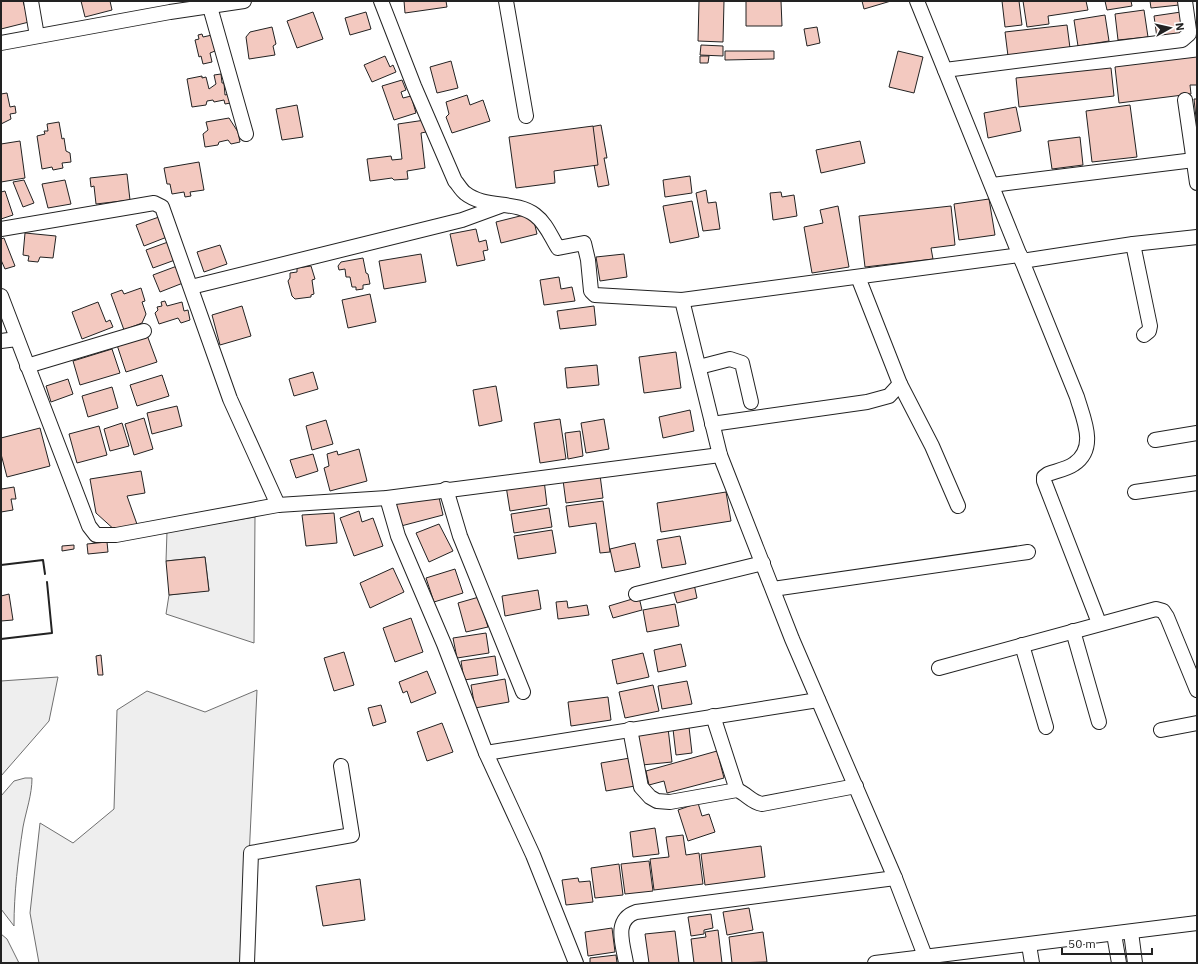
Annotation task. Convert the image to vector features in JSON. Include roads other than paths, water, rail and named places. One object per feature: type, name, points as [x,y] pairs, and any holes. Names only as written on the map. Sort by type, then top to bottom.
[{"type":"street","points":[[31,1],[37,36]]},
{"type":"street","points":[[1,43],[170,6],[210,7],[244,1]]},
{"type":"street","points":[[381,1],[414,86],[455,180],[465,192],[479,200],[525,209],[535,215],[543,223],[558,248],[584,243],[588,260],[591,291],[595,295],[682,300],[858,277],[1197,237]]},
{"type":"street","points":[[506,1],[526,116]]},
{"type":"street","points":[[917,1],[1077,397],[1087,430],[1087,443],[1083,455],[1074,464],[1048,474],[1044,477],[1044,481],[1099,623]]},
{"type":"street","points":[[945,70],[1182,40],[1189,34],[1185,1]]},
{"type":"street","points":[[210,7],[246,134]]},
{"type":"street","points":[[1186,100],[1197,183]]},
{"type":"street","points":[[992,185],[1194,160]]},
{"type":"street","points":[[1,229],[154,203],[162,208],[166,214],[230,399],[278,505]]},
{"type":"street","points":[[191,287],[462,220],[503,205]]},
{"type":"street","points":[[1133,244],[1150,326],[1144,335]]},
{"type":"street","points":[[858,277],[900,384],[932,446],[958,506]]},
{"type":"street","points":[[1,296],[89,526],[96,535],[116,535],[278,505],[387,498],[446,489],[720,455]]},
{"type":"street","points":[[682,300],[720,455],[818,700],[895,878],[925,956]]},
{"type":"street","points":[[27,366],[144,331]]},
{"type":"street","points":[[1,341],[17,339]]},
{"type":"street","points":[[699,367],[730,360],[742,363],[751,402]]},
{"type":"street","points":[[712,424],[867,402],[889,396],[900,384]]},
{"type":"street","points":[[1155,440],[1197,433]]},
{"type":"street","points":[[1135,492],[1197,482]]},
{"type":"street","points":[[446,489],[460,536],[523,692]]},
{"type":"street","points":[[387,498],[398,536],[444,644],[486,753],[533,855],[576,963]]},
{"type":"street","points":[[773,589],[1028,552]]},
{"type":"street","points":[[636,594],[763,563]]},
{"type":"street","points":[[939,668],[1099,623],[1156,609],[1162,611],[1197,690]]},
{"type":"street","points":[[1073,631],[1099,722]]},
{"type":"street","points":[[1022,645],[1046,727]]},
{"type":"street","points":[[486,753],[818,700]]},
{"type":"street","points":[[713,716],[737,790]]},
{"type":"street","points":[[1161,730],[1197,723]]},
{"type":"street","points":[[630,729],[641,787],[650,797],[657,801],[670,802],[737,790],[745,793],[755,803],[762,804],[856,786]]},
{"type":"street","points":[[247,963],[252,853],[352,835],[341,766]]},
{"type":"street","points":[[626,963],[621,927],[628,914],[895,878]]},
{"type":"street","points":[[875,963],[925,956],[954,958],[1029,945],[1197,923]]},
{"type":"street","points":[[1130,932],[1135,963]]},
{"type":"street","points":[[1114,934],[1119,963]]},
{"type":"street","points":[[1029,945],[1032,963]]}]
